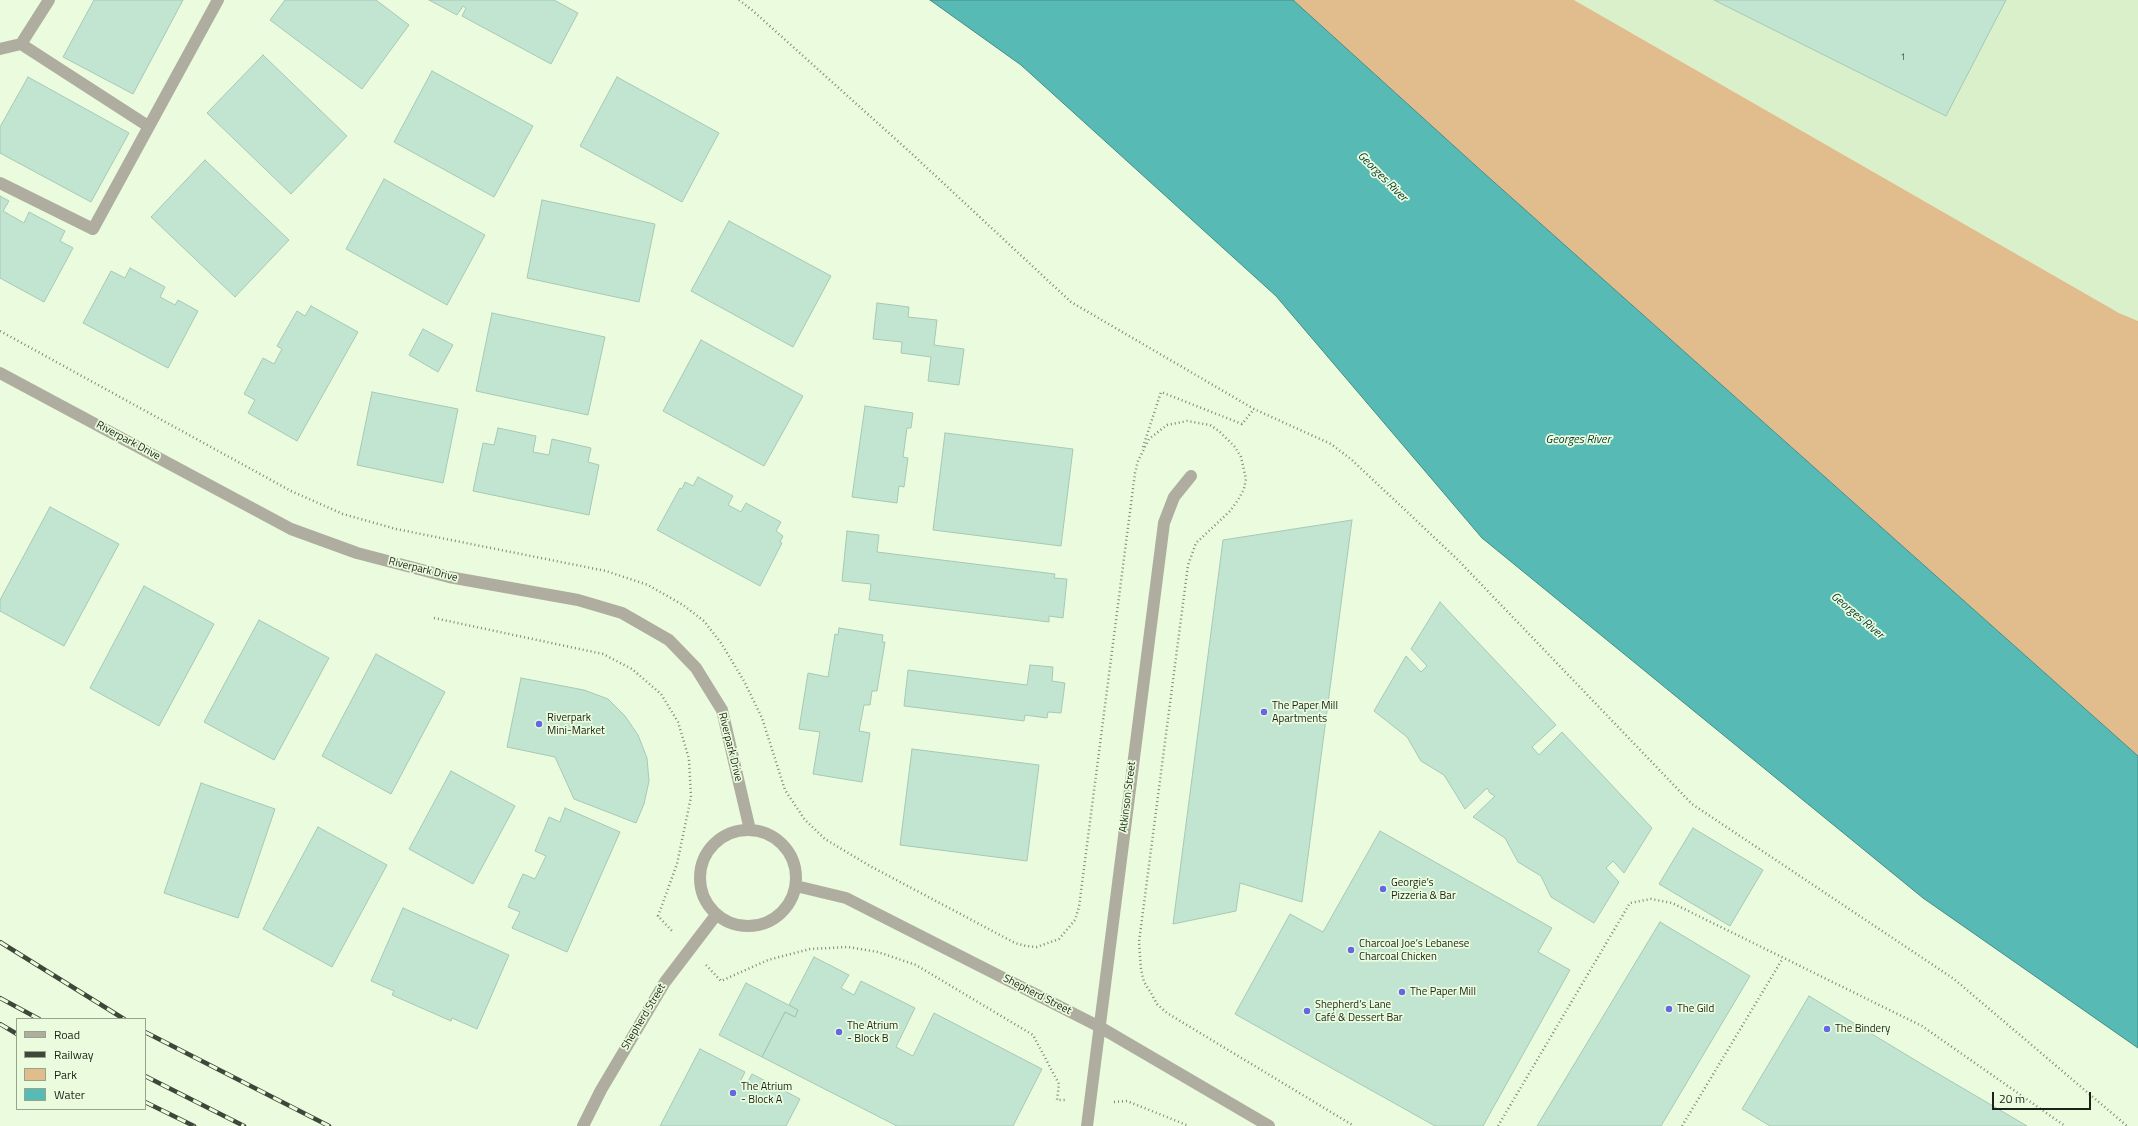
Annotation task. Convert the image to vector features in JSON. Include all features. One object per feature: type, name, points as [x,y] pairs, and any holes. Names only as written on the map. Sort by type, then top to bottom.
[{"type":"street","points":[[21,44],[49,0]]},
{"type":"street","points":[[0,183],[93,229],[218,0]]},
{"type":"street","points":[[0,48],[21,44],[148,126]]},
{"type":"street","name":"Riverpark Drive","points":[[0,373],[291,529],[357,553],[449,577],[578,600],[622,613],[669,640],[696,668],[722,710],[750,830]]},
{"type":"street","name":"Atkinson Street","points":[[1087,1126],[1098,1026],[1164,523],[1174,497],[1191,476]]},
{"type":"street","points":[[750,830],[766,833],[780,842],[787,850],[796,870],[796,886],[791,900],[783,912],[771,921],[757,926],[743,926],[728,922],[716,915],[707,903],[701,890],[700,874],[703,860],[711,847],[722,837],[735,832],[750,830]]},
{"type":"street","name":"Shepherd Street","points":[[796,886],[846,898],[1098,1026],[1269,1126]]},
{"type":"street","name":"Shepherd Street","points":[[583,1126],[601,1090],[665,982],[716,915]]},
{"type":"path","points":[[738,0],[752,10],[911,153],[1071,302],[1254,409],[1331,444],[1352,460],[1457,559],[1692,804],[1954,980],[2127,1126]]},
{"type":"path","points":[[0,331],[291,491],[343,514],[396,530],[606,571],[648,585],[684,605],[704,621],[721,643],[744,681],[762,718],[785,790],[805,820],[825,839],[870,866],[1015,943],[1026,946],[1043,946],[1059,939],[1075,920],[1079,907],[1134,481],[1138,460],[1161,392],[1242,424],[1254,409]]},
{"type":"path","points":[[1138,460],[1149,439],[1159,430],[1177,422],[1198,422],[1210,425],[1219,431],[1235,447],[1241,457],[1246,479],[1244,489],[1230,511],[1196,543],[1188,565],[1139,942],[1139,955],[1144,982],[1158,1004],[1167,1013],[1354,1126]]},
{"type":"path","points":[[434,618],[603,654],[632,669],[661,694],[678,722],[689,759],[691,797],[677,864],[658,916]]},
{"type":"path","points":[[1498,1126],[1630,903],[1651,899],[1672,903],[1922,1026],[2065,1126]]},
{"type":"path","points":[[721,981],[768,960],[810,949],[848,947],[878,952],[916,965],[1033,1035],[1059,1084],[1058,1100]]},
{"type":"path","points":[[1682,1126],[1783,958]]},
{"type":"path","points":[[1127,1101],[1189,1126]]},
{"type":"shaded area","points":[[1574,0],[2138,0],[2138,321],[2119,313]]},
{"type":"green space","points":[[1293,0],[1574,0],[2119,313],[2138,321],[2138,756],[1476,166]]},
{"type":"water","name":"Georges River","points":[[930,0],[1293,0],[1476,166],[2138,756],[2138,1048],[1923,898],[1482,538],[1276,296],[1021,65]]},
{"type":"building","points":[[94,0],[183,0],[133,94],[63,57]]},
{"type":"building","points":[[285,0],[376,0],[409,25],[362,89],[270,20]]},
{"type":"building","points":[[429,0],[554,0],[578,13],[551,64],[462,16],[466,8],[463,6],[457,15]]},
{"type":"building","points":[[1714,0],[2006,0],[1946,116]]},
{"type":"building","points":[[263,55],[347,136],[291,194],[207,113]]},
{"type":"building","points":[[432,71],[533,126],[494,197],[394,142]]},
{"type":"building","points":[[28,77],[129,133],[91,202],[0,153],[0,127]]},
{"type":"building","points":[[617,77],[719,133],[682,202],[580,146]]},
{"type":"building","points":[[205,160],[289,240],[235,297],[151,217]]},
{"type":"building","points":[[384,179],[485,235],[447,305],[346,249]]},
{"type":"building","points":[[0,196],[9,201],[3,211],[24,223],[29,212],[65,231],[60,241],[73,248],[44,302],[0,278]]},
{"type":"building","points":[[542,200],[655,224],[639,302],[527,278]]},
{"type":"building","points":[[729,221],[831,276],[793,347],[691,291]]},
{"type":"building","points":[[130,268],[165,287],[160,297],[175,305],[178,300],[198,311],[168,368],[83,323],[111,271],[125,278]]},
{"type":"building","points":[[877,303],[909,307],[908,317],[937,320],[934,345],[964,349],[959,385],[928,381],[931,357],[901,353],[902,342],[873,339]]},
{"type":"building","points":[[311,306],[358,332],[297,441],[248,413],[255,400],[244,394],[263,358],[274,364],[282,349],[277,346],[297,311],[305,316]]},
{"type":"building","points":[[492,313],[605,337],[588,415],[476,391]]},
{"type":"building","points":[[423,329],[453,345],[438,372],[409,355]]},
{"type":"building","points":[[701,340],[803,396],[764,466],[663,411]]},
{"type":"building","points":[[372,392],[458,409],[443,483],[357,465]]},
{"type":"building","points":[[865,406],[913,413],[911,428],[907,428],[903,457],[908,458],[904,487],[899,486],[897,503],[852,497]]},
{"type":"building","points":[[498,428],[536,436],[533,452],[549,455],[552,439],[591,448],[588,462],[599,465],[589,515],[473,491],[483,443],[494,445]]},
{"type":"building","points":[[945,433],[1073,449],[1061,546],[933,530]]},
{"type":"building","points":[[698,477],[733,496],[728,505],[741,512],[746,503],[781,522],[776,531],[783,536],[780,542],[782,543],[760,586],[657,530],[680,488],[682,489],[685,482],[693,486]]},
{"type":"building","points":[[50,507],[119,544],[64,646],[0,611],[0,600]]},
{"type":"building","name":"The Paper Mill Apartments","points":[[1352,520],[1302,902],[1240,883],[1236,911],[1173,924],[1223,540]]},
{"type":"building","points":[[847,531],[879,535],[877,552],[1055,574],[1054,578],[1067,579],[1063,618],[1049,616],[1049,622],[869,600],[871,584],[842,581]]},
{"type":"building","points":[[144,586],[214,624],[159,726],[90,688]]},
{"type":"building","points":[[1440,602],[1556,725],[1532,747],[1539,755],[1562,732],[1652,828],[1624,873],[1613,861],[1606,868],[1619,882],[1594,923],[1551,897],[1541,876],[1518,862],[1505,838],[1473,817],[1495,796],[1490,793],[1487,788],[1465,809],[1444,775],[1421,761],[1407,737],[1374,711],[1406,656],[1421,672],[1427,666],[1411,649]]},
{"type":"building","points":[[259,620],[329,658],[274,760],[204,722]]},
{"type":"building","points":[[839,628],[883,635],[882,642],[885,642],[877,691],[872,691],[870,705],[864,705],[859,731],[870,733],[862,782],[813,774],[820,732],[799,729],[808,673],[828,677],[835,634],[838,635]]},
{"type":"building","points":[[376,654],[445,692],[391,794],[322,756]]},
{"type":"building","points":[[1030,665],[1053,667],[1052,681],[1065,683],[1061,713],[1048,712],[1047,718],[1025,715],[1024,721],[904,706],[908,670],[1027,685]]},
{"type":"building","points":[[521,678],[584,690],[608,699],[625,716],[638,735],[647,758],[649,781],[644,804],[636,823],[574,799],[555,757],[507,747]]},
{"type":"building","points":[[912,749],[1039,765],[1027,861],[900,845]]},
{"type":"building","points":[[451,771],[515,806],[473,884],[409,849]]},
{"type":"building","points":[[201,783],[275,809],[238,918],[164,893]]},
{"type":"building","points":[[565,808],[620,832],[567,952],[512,928],[520,912],[508,907],[523,874],[535,879],[546,856],[535,851],[549,817],[560,822]]},
{"type":"building","points":[[318,827],[387,865],[332,967],[263,929]]},
{"type":"building","points":[[1693,828],[1763,870],[1730,926],[1659,884]]},
{"type":"building","name":"The Paper Mill","points":[[1380,831],[1552,928],[1538,952],[1570,970],[1483,1126],[1435,1126],[1235,1014],[1290,914],[1323,932]]},
{"type":"building","points":[[403,908],[509,955],[477,1029],[452,1018],[451,1021],[392,995],[394,991],[371,981]]},
{"type":"building","name":"The Gild","points":[[1660,922],[1750,976],[1661,1126],[1537,1126]]},
{"type":"building","name":"The Atrium - Block B","points":[[814,957],[849,975],[841,988],[854,995],[861,981],[915,1008],[896,1047],[913,1056],[934,1013],[1042,1069],[1013,1126],[897,1126],[762,1057],[785,1012],[795,1017],[798,1010],[789,1005]]},
{"type":"building","points":[[746,983],[798,1010],[795,1017],[785,1012],[762,1057],[719,1035]]},
{"type":"building","name":"The Bindery","points":[[1809,996],[2027,1126],[1770,1126],[1742,1109]]},
{"type":"building","name":"The Atrium - Block A","points":[[700,1049],[745,1072],[739,1084],[745,1087],[752,1074],[800,1099],[786,1126],[660,1126]]},
{"type":"railway","points":[[0,942],[122,1018]]},
{"type":"railway","points":[[0,998],[37,1018]]},
{"type":"railway","points":[[0,1024],[16,1033]]},
{"type":"railway","points":[[146,1033],[329,1126]]},
{"type":"railway","points":[[146,1077],[244,1126]]},
{"type":"railway","points":[[146,1102],[194,1126]]},
{"type":"place","name":"The Paper Mill Apartments","points":[[1264,712]]},
{"type":"place","name":"Riverpark Mini-Market","points":[[539,724]]},
{"type":"place","name":"Georgie’s Pizzeria & Bar","points":[[1383,889]]},
{"type":"place","name":"Charcoal Joe’s Lebanese Charcoal Chicken","points":[[1351,950]]},
{"type":"place","name":"The Paper Mill","points":[[1402,992]]},
{"type":"place","name":"The Gild","points":[[1669,1009]]},
{"type":"place","name":"Shepherd’s Lane Café & Dessert Bar","points":[[1307,1011]]},
{"type":"place","name":"The Bindery","points":[[1827,1029]]},
{"type":"place","name":"The Atrium - Block B","points":[[839,1032]]},
{"type":"place","name":"The Atrium - Block A","points":[[733,1093]]}]
